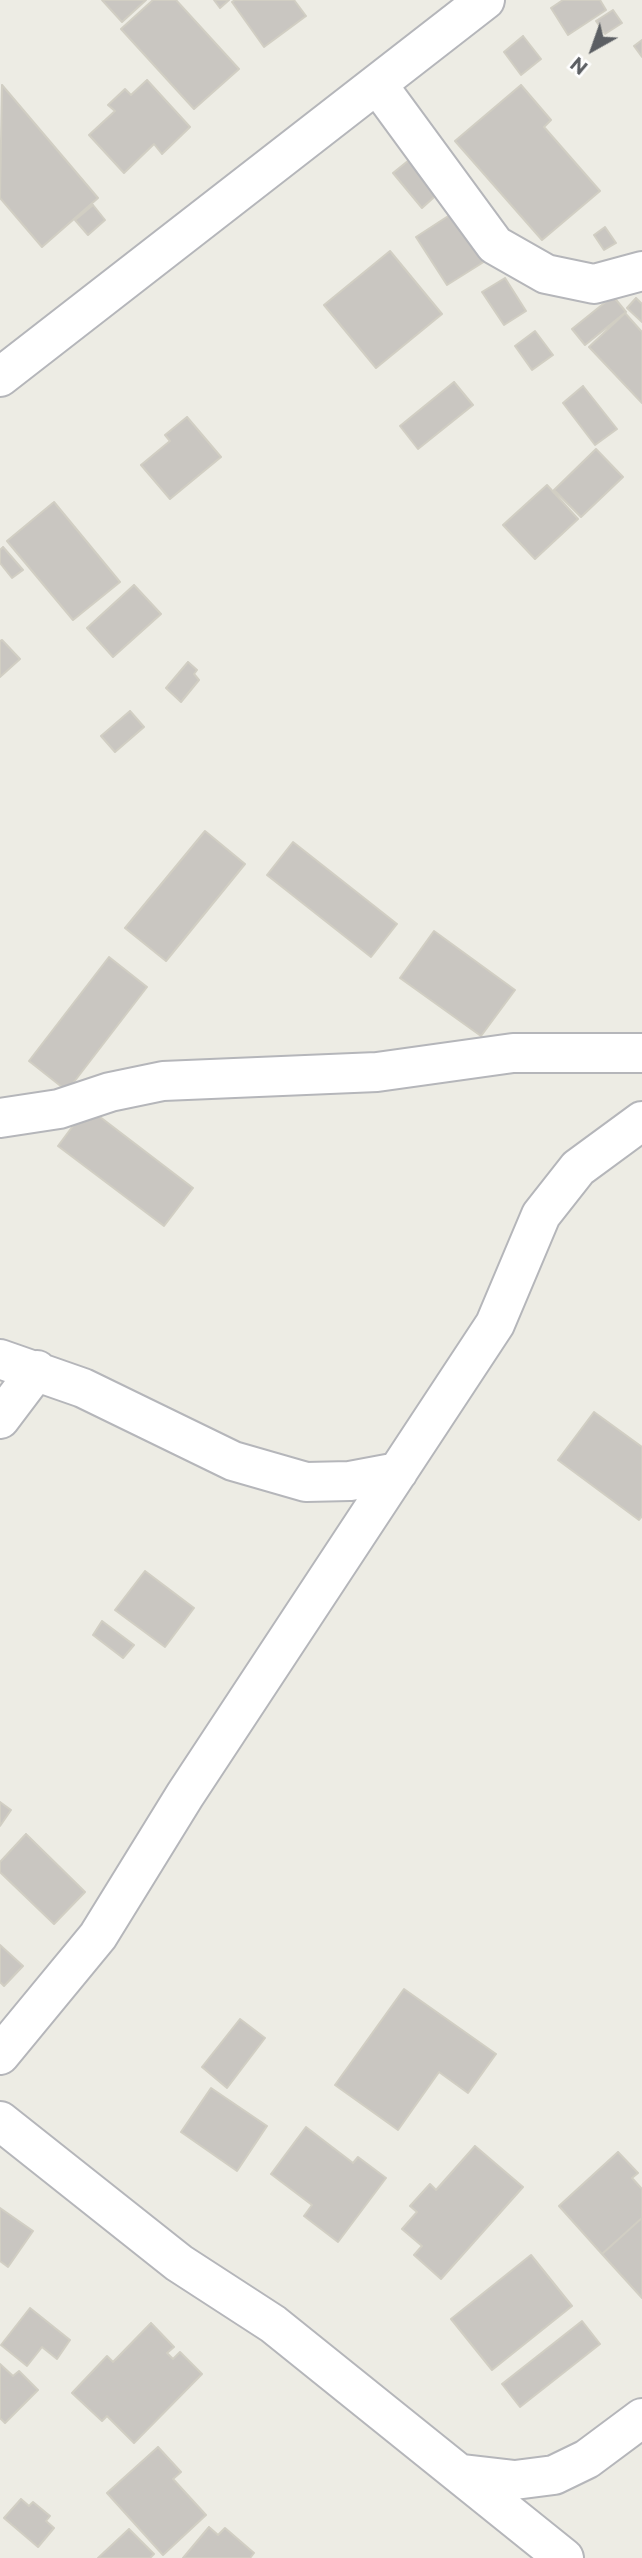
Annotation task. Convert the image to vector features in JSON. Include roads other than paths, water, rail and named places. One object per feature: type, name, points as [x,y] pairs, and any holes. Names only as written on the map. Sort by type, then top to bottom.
[{"type":"street","points":[[1,375],[485,0]]},
{"type":"street","points":[[377,84],[495,245],[546,274],[594,284],[642,271]]},
{"type":"street","points":[[0,1118],[59,1109],[110,1092],[163,1081],[377,1072],[513,1053],[642,1053]]},
{"type":"street","points":[[0,2055],[99,1936],[185,1795],[495,1324],[541,1215],[578,1168],[642,1121]]},
{"type":"street","points":[[0,1359],[83,1388],[174,1435],[245,1465],[306,1482],[350,1481],[398,1472]]},
{"type":"street","points":[[0,1419],[37,1370]]},
{"type":"street","points":[[0,2121],[179,2263],[228,2291],[273,2324],[463,2474],[564,2558]]},
{"type":"street","points":[[463,2474],[515,2480],[554,2476],[587,2459],[642,2418]]}]
